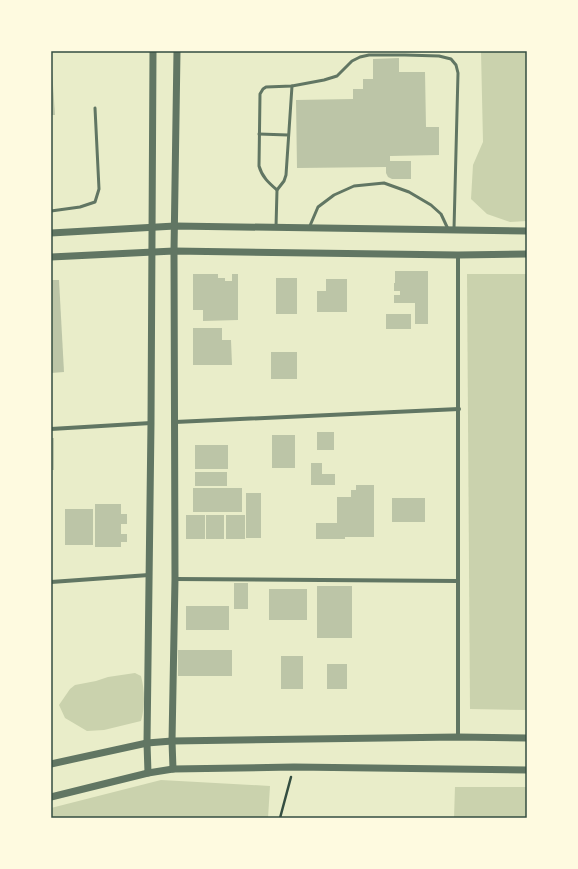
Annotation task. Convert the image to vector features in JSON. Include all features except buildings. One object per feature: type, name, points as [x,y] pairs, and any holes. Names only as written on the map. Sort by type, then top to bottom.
[{"type":"street","points":[[148,773],[147,743],[151,423],[153,51]]},
{"type":"street","points":[[173,769],[172,741],[175,579],[174,251],[177,51]]},
{"type":"street","points":[[51,233],[175,226],[527,231]]},
{"type":"street","points":[[51,257],[174,251],[458,255],[527,254]]},
{"type":"street","points":[[458,255],[458,737]]},
{"type":"street","points":[[175,422],[459,409]]},
{"type":"street","points":[[51,429],[151,423]]},
{"type":"street","points":[[51,582],[149,575]]},
{"type":"street","points":[[175,579],[458,581]]},
{"type":"street","points":[[51,764],[147,743],[172,741],[458,737],[527,738]]},
{"type":"street","points":[[51,797],[148,773],[173,769],[294,767],[527,770]]},
{"type":"lane","points":[[439,56],[440,51]]},
{"type":"lane","points":[[277,190],[261,173],[259,166],[260,94],[263,88],[292,86],[337,76],[352,61],[369,55],[439,56],[451,59],[456,65],[458,73],[451,230]]},
{"type":"lane","points":[[276,227],[277,190],[284,181],[286,175],[292,86]]},
{"type":"lane","points":[[51,211],[80,207],[95,202],[99,189],[96,108]]},
{"type":"lane","points":[[259,134],[288,135]]},
{"type":"lane","points":[[309,228],[318,207],[334,195],[354,186],[384,183],[409,192],[431,204],[441,214],[451,230]]},
{"type":"path","points":[[280,818],[294,767]]},
{"type":"green space","points":[[481,51],[527,51],[527,221],[510,222],[487,214],[471,199],[473,165],[483,142]]},
{"type":"green space","points":[[467,274],[527,274],[527,710],[470,709]]},
{"type":"green space","points":[[135,673],[141,676],[144,693],[144,705],[141,721],[104,730],[87,731],[65,718],[59,705],[70,689],[75,685],[108,677]]},
{"type":"green space","points":[[161,780],[270,786],[268,818],[51,818],[51,808]]},
{"type":"green space","points":[[455,787],[527,787],[527,818],[454,818]]}]
